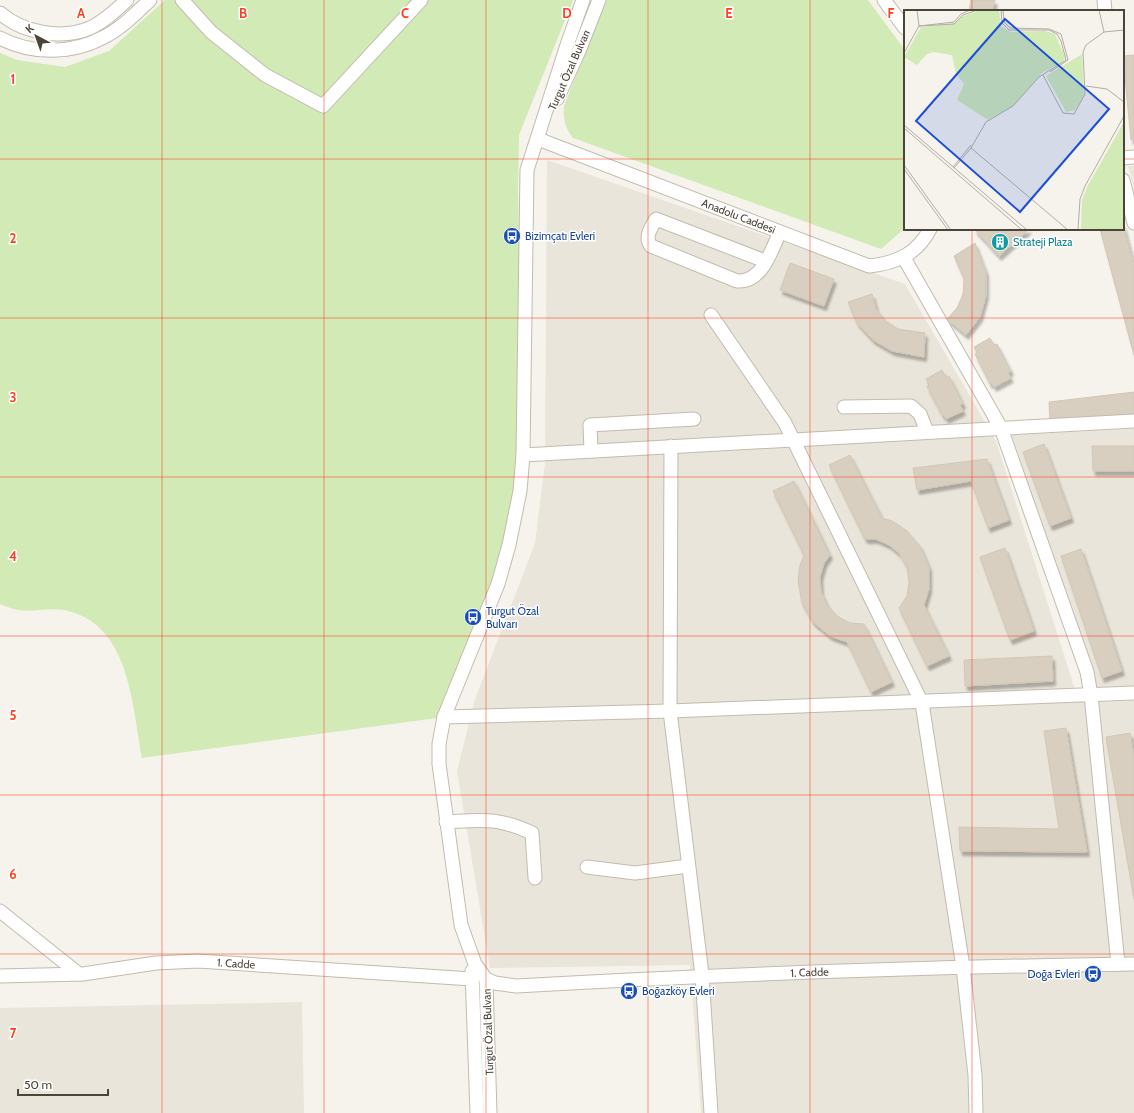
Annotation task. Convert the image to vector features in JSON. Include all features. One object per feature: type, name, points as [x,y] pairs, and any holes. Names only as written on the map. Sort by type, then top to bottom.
[{"type":"street","points":[[0,13],[14,23],[25,28],[49,33],[71,33],[81,31],[102,22],[127,0]]},
{"type":"street","points":[[0,38],[19,46],[38,50],[72,49],[105,37],[127,21],[150,0]]},
{"type":"street","points":[[182,0],[211,32],[265,75],[324,106],[421,0]]},
{"type":"street","name":"Turgut Özal Bulvarı","points":[[490,1113],[486,979],[477,968],[461,925],[446,822],[439,764],[439,744],[444,717],[498,584],[509,545],[520,491],[523,455],[527,170],[566,45],[583,0]]},
{"type":"street","name":"Turgut Özal Bulvarı","points":[[538,138],[579,52],[599,0]]},
{"type":"street","points":[[884,0],[904,27]]},
{"type":"street","points":[[1104,0],[1105,10]]},
{"type":"street","name":"Anadolu Caddesi","points":[[538,138],[869,266],[887,264],[904,258],[917,248],[929,230]]},
{"type":"street","points":[[1124,158],[1134,156]]},
{"type":"street","points":[[1124,184],[1134,223]]},
{"type":"street","points":[[765,261],[656,219],[648,233],[648,240],[651,246],[737,281],[743,282],[753,278],[760,271],[780,232]]},
{"type":"street","points":[[904,258],[1001,428],[1087,672],[1091,695],[1118,964]]},
{"type":"street","points":[[711,315],[779,414],[794,441],[922,702],[963,967],[975,1075],[976,1113]]},
{"type":"street","points":[[844,407],[911,406],[920,414],[927,432]]},
{"type":"street","points":[[591,451],[590,425],[694,419]]},
{"type":"street","points":[[523,455],[1134,421]]},
{"type":"street","points":[[671,446],[670,711],[702,975],[711,1113]]},
{"type":"street","points":[[444,717],[670,711],[1134,693]]},
{"type":"street","points":[[446,822],[498,820],[532,833],[535,878]]},
{"type":"street","points":[[587,866],[635,873],[688,866]]},
{"type":"street","points":[[0,911],[79,974]]},
{"type":"street","name":"Turgut Özal Bulvarı","points":[[471,955],[477,1113]]},
{"type":"street","name":"1. Cadde","points":[[0,976],[79,974],[166,962],[198,961],[472,979]]},
{"type":"street","name":"1. Cadde","points":[[486,979],[495,983],[516,986],[702,975],[963,967],[1134,964]]},
{"type":"shaded area","points":[[547,160],[905,284],[996,441],[1079,702],[1134,701],[1134,1113],[701,1113],[690,965],[490,968],[457,771],[475,699],[535,543],[545,463]]},
{"type":"shaded area","points":[[1128,166],[1134,166],[1134,188]]},
{"type":"shaded area","points":[[1134,429],[1134,686],[1096,687],[1012,435]]},
{"type":"shaded area","points":[[302,1002],[304,1113],[0,1113],[0,1008]]},
{"type":"green space","points":[[165,0],[573,0],[519,135],[518,190],[523,455],[509,545],[444,717],[142,758],[126,674],[118,654],[107,637],[93,623],[75,613],[53,609],[25,611],[0,604],[0,53],[17,60],[65,67],[109,51]]},
{"type":"green space","points":[[606,0],[868,0],[904,51],[904,229],[881,249],[573,138],[565,123],[564,106]]},
{"type":"building","points":[[971,0],[995,0],[992,10],[969,10]]},
{"type":"building","points":[[1134,55],[1134,139],[1131,140],[1124,66],[1124,56]]},
{"type":"building","points":[[1124,228],[1134,266],[1134,355],[1100,230],[1124,230]]},
{"type":"building","name":"Strateji Plaza","points":[[975,230],[1028,230],[999,256]]},
{"type":"building","points":[[975,243],[986,272],[986,295],[980,317],[966,335],[947,319],[957,308],[963,294],[964,279],[954,256]]},
{"type":"building","points":[[790,263],[834,279],[824,306],[780,290]]},
{"type":"building","points":[[872,294],[876,309],[886,321],[898,329],[925,333],[924,357],[892,351],[873,340],[857,323],[848,302]]},
{"type":"building","points":[[990,338],[994,345],[997,344],[1011,371],[1008,373],[1011,378],[994,387],[992,383],[990,384],[975,354],[977,353],[974,347]]},
{"type":"building","points":[[942,370],[946,378],[949,376],[963,404],[960,405],[963,411],[946,419],[927,387],[929,386],[926,379]]},
{"type":"building","points":[[1134,392],[1134,414],[1050,421],[1049,402]]},
{"type":"building","points":[[1044,444],[1071,518],[1050,526],[1023,452]]},
{"type":"building","points":[[1092,446],[1134,446],[1134,471],[1093,471]]},
{"type":"building","points":[[850,455],[882,518],[892,521],[906,530],[920,546],[929,567],[929,589],[924,605],[949,656],[927,666],[899,608],[907,596],[909,582],[907,567],[900,554],[889,545],[876,539],[865,539],[829,465]]},
{"type":"building","points":[[987,459],[1009,520],[988,528],[971,481],[917,490],[913,468]]},
{"type":"building","points":[[794,481],[830,555],[824,563],[820,577],[821,592],[827,605],[837,616],[850,623],[864,624],[892,682],[871,692],[847,642],[830,636],[813,622],[802,603],[798,581],[800,565],[804,555],[773,491]]},
{"type":"building","points":[[1005,548],[1034,631],[1010,640],[980,557]]},
{"type":"building","points":[[1081,549],[1122,671],[1102,678],[1061,556]]},
{"type":"building","points":[[1052,656],[1053,681],[965,686],[964,660]]},
{"type":"building","points":[[1066,728],[1087,852],[960,851],[959,827],[1059,829],[1044,731]]},
{"type":"building","points":[[1130,733],[1134,757],[1134,899],[1106,737]]},
{"type":"place","name":"Bizimçatı Evleri","points":[[512,236]]},
{"type":"place","name":"Strateji Plaza","points":[[1000,242]]},
{"type":"place","name":"Turgut Özal Bulvarı","points":[[473,617]]},
{"type":"place","name":"Doğa Evleri","points":[[1093,974]]},
{"type":"place","name":"Boğazköy Evleri","points":[[629,991]]}]
